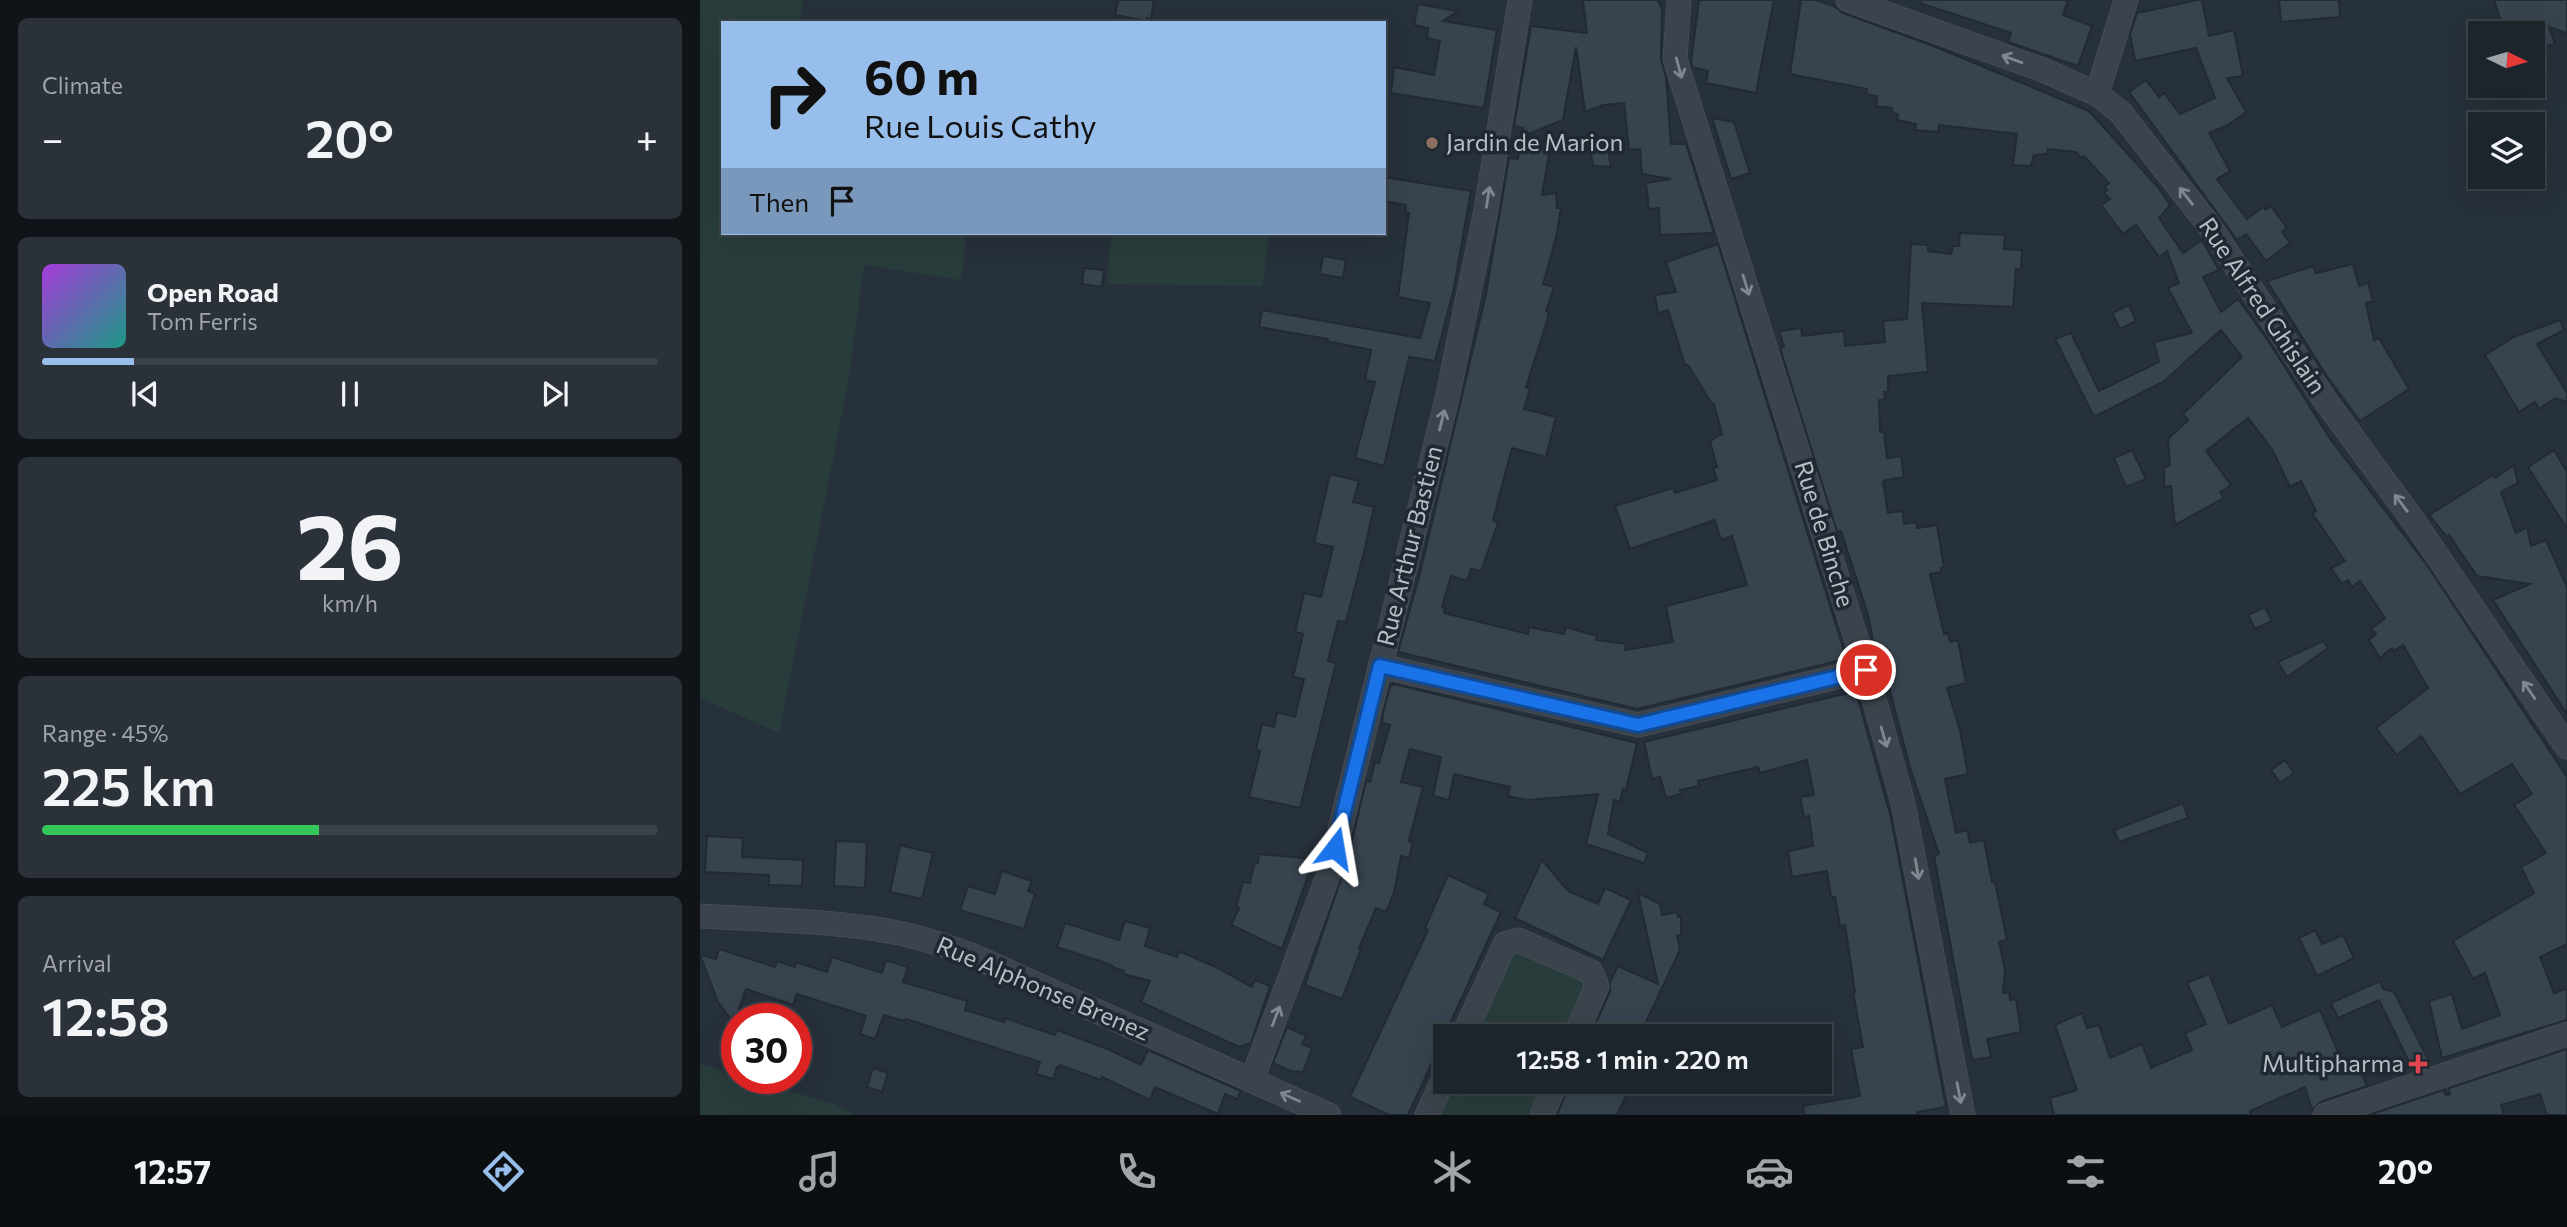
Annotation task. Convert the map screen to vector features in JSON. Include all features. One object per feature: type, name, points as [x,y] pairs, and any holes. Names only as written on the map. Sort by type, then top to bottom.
[{"type":"street","name":"Rue Arthur Bastien","points":[[1252,1080],[1329,873],[1447,399],[1486,210],[1520,0]]},
{"type":"street","name":"Rue de Binche","points":[[1679,0],[1675,59],[1866,670],[1910,834],[1963,1115]]},
{"type":"street","name":"Rue Alfred Ghislain","points":[[1848,0],[2043,70],[2097,94],[2120,112],[2208,224],[2327,403],[2413,520],[2567,747]]},
{"type":"street","points":[[2097,94],[2126,0]]},
{"type":"street","points":[[1380,666],[1638,725],[1866,670]]},
{"type":"street","name":"Rue Alphonse Brenez","points":[[700,916],[847,925],[890,931],[934,942],[971,955],[1329,1115]]},
{"type":"street","points":[[1468,1024],[1505,944],[1518,940],[1591,972],[1597,986],[1580,1024]]},
{"type":"street","points":[[2325,1115],[2567,1034]]},
{"type":"street","points":[[1427,1115],[1437,1094]]},
{"type":"street","points":[[1542,1115],[1551,1094]]},
{"type":"shaded area","points":[[700,0],[803,0],[799,21],[721,21],[721,235],[967,235],[961,280],[864,265],[849,378],[779,733],[700,698]]},
{"type":"shaded area","points":[[1111,235],[1270,235],[1262,286],[1107,284]]},
{"type":"shaded area","points":[[1505,944],[1591,972],[1578,1024],[1468,1024]]},
{"type":"shaded area","points":[[700,1064],[721,1070],[721,1094],[799,1094],[836,1105],[855,1115],[700,1115]]},
{"type":"shaded area","points":[[1439,1094],[1551,1094],[1542,1115],[1427,1115]]},
{"type":"building","points":[[1118,0],[1154,0],[1151,19],[1147,18],[1147,21],[1115,15]]},
{"type":"building","points":[[1583,0],[1658,0],[1662,10],[1661,59],[1666,77],[1671,144],[1686,144],[1714,233],[1660,235],[1659,208],[1649,209],[1646,183],[1671,179],[1642,174],[1640,149],[1629,150],[1624,103],[1603,105],[1585,112],[1576,47],[1563,120],[1521,137],[1523,128],[1514,126],[1531,26],[1587,33]]},
{"type":"building","points":[[1699,0],[1774,0],[1756,93],[1706,83],[1708,71],[1692,67]]},
{"type":"building","points":[[1801,0],[1816,0],[1836,7],[1843,13],[1936,47],[2089,111],[2158,187],[2170,205],[2159,218],[2183,253],[2202,240],[2219,270],[2203,277],[2221,312],[2238,299],[2267,339],[2331,440],[2427,565],[2567,777],[2567,944],[2540,957],[2554,993],[2567,989],[2567,1020],[2442,1058],[2429,1001],[2452,994],[2462,1029],[2500,1015],[2485,973],[2473,979],[2453,941],[2534,893],[2521,867],[2546,853],[2514,805],[2532,794],[2512,764],[2460,794],[2421,736],[2397,755],[2376,728],[2428,688],[2403,645],[2394,651],[2392,648],[2380,658],[2369,640],[2376,634],[2371,629],[2385,618],[2360,581],[2352,587],[2348,580],[2342,584],[2331,568],[2345,561],[2312,513],[2316,511],[2301,481],[2290,487],[2272,449],[2248,418],[2206,451],[2231,485],[2220,492],[2224,498],[2175,525],[2171,486],[2164,487],[2164,468],[2170,465],[2168,439],[2188,420],[2183,414],[2242,357],[2221,330],[2163,382],[2094,417],[2055,339],[2071,333],[2099,391],[2159,362],[2154,342],[2192,333],[2168,288],[2179,283],[2167,251],[2159,257],[2136,225],[2123,234],[2101,205],[2110,199],[2104,193],[2107,190],[2105,186],[2109,183],[2084,156],[2081,158],[2076,152],[2048,149],[2047,154],[2034,155],[2031,166],[2013,165],[2017,134],[1939,125],[1938,132],[1915,130],[1916,124],[1897,120],[1898,114],[1893,113],[1892,108],[1876,106],[1877,96],[1866,94],[1867,89],[1790,74]]},
{"type":"building","points":[[1921,0],[2068,0],[2063,15],[2092,26],[2078,66],[2008,42],[2011,33],[1920,3]]},
{"type":"building","points":[[2202,0],[2209,36],[2234,30],[2243,76],[2227,78],[2246,112],[2228,125],[2209,133],[2230,171],[2217,179],[2247,219],[2263,207],[2266,210],[2271,206],[2287,228],[2282,232],[2290,243],[2266,261],[2246,234],[2237,240],[2129,92],[2146,80],[2159,97],[2164,93],[2180,114],[2215,98],[2196,48],[2135,61],[2130,34],[2137,13]]},
{"type":"building","points":[[2279,0],[2339,0],[2340,17],[2281,22]]},
{"type":"building","points":[[2494,0],[2567,0],[2567,33],[2549,27],[2555,44],[2545,46],[2545,21],[2501,21]]},
{"type":"building","points":[[1418,4],[1458,11],[1443,21],[1497,30],[1484,108],[1391,93],[1394,67],[1434,75],[1440,41],[1427,38],[1428,28],[1414,25]]},
{"type":"building","points":[[1712,118],[1734,122],[1750,173],[1731,179]]},
{"type":"building","points":[[1607,141],[1611,167],[1593,166],[1589,143]]},
{"type":"building","points":[[1550,148],[1542,195],[1556,193],[1557,208],[1561,208],[1543,284],[1554,287],[1546,311],[1549,312],[1547,321],[1526,387],[1530,389],[1524,409],[1556,417],[1546,457],[1512,448],[1493,520],[1498,523],[1481,571],[1471,569],[1467,581],[1451,576],[1442,607],[1445,608],[1444,613],[1528,634],[1529,627],[1564,634],[1566,627],[1597,636],[1596,640],[1626,644],[1625,650],[1673,642],[1666,606],[1747,585],[1732,536],[1721,540],[1715,520],[1630,549],[1615,506],[1673,488],[1675,493],[1717,480],[1713,468],[1717,467],[1710,441],[1722,434],[1714,404],[1688,365],[1685,365],[1668,310],[1658,313],[1655,295],[1676,292],[1666,262],[1718,244],[1845,654],[1842,660],[1637,709],[1398,652],[1419,577],[1486,294],[1509,158],[1518,159],[1519,151]]},
{"type":"building","points":[[1386,177],[1471,191],[1454,288],[1435,361],[1409,357],[1384,466],[1355,458],[1375,382],[1365,380],[1371,350],[1327,341],[1328,339],[1259,327],[1262,310],[1420,338],[1430,303],[1398,297],[1409,213],[1405,212],[1406,205],[1386,201]]},
{"type":"building","points":[[1960,233],[2005,235],[2004,249],[2022,250],[2021,269],[2016,269],[2013,307],[1922,303],[1928,372],[1888,376],[1888,392],[1884,392],[1885,399],[1879,400],[1880,432],[1884,432],[1887,458],[1901,456],[1904,477],[1883,482],[1888,513],[1903,511],[1904,524],[1916,522],[1917,528],[1937,525],[1944,567],[1941,572],[1930,574],[1944,634],[1948,633],[1950,642],[1958,640],[1966,683],[1947,688],[1960,730],[1968,774],[1945,779],[1956,833],[1967,830],[1970,843],[1984,840],[2007,940],[1999,942],[2005,970],[2003,993],[2009,992],[2010,1000],[2016,999],[2021,1032],[1987,1039],[1991,1057],[1972,1060],[1934,856],[1939,854],[1910,768],[1868,615],[1841,531],[1837,532],[1780,348],[1784,347],[1779,331],[1801,328],[1802,336],[1844,331],[1845,346],[1885,342],[1883,321],[1907,319],[1911,244],[1928,245],[1928,251],[1951,254],[1953,246],[1959,246]]},
{"type":"building","points":[[1323,256],[1346,260],[1343,278],[1320,274]]},
{"type":"building","points":[[2353,264],[2359,286],[2368,283],[2373,301],[2366,303],[2374,340],[2379,338],[2409,389],[2360,421],[2326,375],[2267,281],[2313,266],[2316,273]]},
{"type":"building","points":[[1084,268],[1104,270],[1102,287],[1082,284]]},
{"type":"building","points":[[2129,305],[2136,321],[2120,329],[2112,313]]},
{"type":"building","points":[[2560,320],[2564,330],[2537,344],[2567,393],[2567,402],[2555,398],[2539,409],[2535,402],[2519,412],[2485,355],[2514,337]]},
{"type":"building","points":[[2132,450],[2146,479],[2126,487],[2114,458]]},
{"type":"building","points":[[2554,450],[2567,472],[2567,529],[2528,467]]},
{"type":"building","points":[[2514,465],[2518,483],[2501,492],[2516,533],[2527,527],[2531,546],[2546,540],[2567,587],[2567,714],[2493,600],[2530,584],[2477,576],[2449,535],[2447,537],[2429,515]]},
{"type":"building","points":[[1330,474],[1359,481],[1353,502],[1374,507],[1346,622],[1338,621],[1328,661],[1336,663],[1300,808],[1249,797],[1260,751],[1256,750],[1262,724],[1274,727],[1277,712],[1295,717],[1304,679],[1293,677],[1303,634],[1295,632],[1304,593],[1321,597],[1333,547],[1314,543]]},
{"type":"building","points":[[2265,607],[2272,621],[2255,629],[2248,615]]},
{"type":"building","points":[[2323,641],[2328,648],[2287,677],[2278,662]]},
{"type":"building","points":[[1394,684],[1637,743],[1626,790],[1623,789],[1620,802],[1614,800],[1608,834],[1648,853],[1644,863],[1586,844],[1598,794],[1527,800],[1508,796],[1510,787],[1454,774],[1449,800],[1433,796],[1441,757],[1410,749],[1401,782],[1423,787],[1409,841],[1413,842],[1409,858],[1401,856],[1394,893],[1386,912],[1376,908],[1342,999],[1305,985],[1348,858],[1366,781],[1370,782],[1375,762],[1379,763],[1390,725],[1382,723],[1383,713],[1390,687]]},
{"type":"building","points":[[1852,692],[1857,695],[1891,818],[1946,1107],[1917,1112],[1918,1115],[1804,1115],[1803,1106],[1860,1096],[1851,1049],[1863,1047],[1845,925],[1840,926],[1827,871],[1792,877],[1788,851],[1813,846],[1809,816],[1804,817],[1800,797],[1814,795],[1807,760],[1760,773],[1758,767],[1698,781],[1699,786],[1680,790],[1681,794],[1666,798],[1660,777],[1652,779],[1644,742]]},
{"type":"building","points":[[2285,760],[2294,773],[2280,783],[2271,770]]},
{"type":"building","points":[[2183,803],[2188,818],[2119,842],[2114,830]]},
{"type":"building","points":[[707,836],[743,838],[742,857],[803,860],[802,886],[769,885],[769,875],[705,872]]},
{"type":"building","points":[[836,841],[867,842],[865,888],[834,886]]},
{"type":"building","points":[[900,845],[933,853],[922,899],[890,892]]},
{"type":"building","points":[[1259,854],[1314,859],[1282,949],[1231,925],[1239,908],[1236,906],[1243,882],[1250,883]]},
{"type":"building","points":[[1542,860],[1568,891],[1598,904],[1605,888],[1631,900],[1603,960],[1515,918]]},
{"type":"building","points":[[1002,871],[1032,881],[1028,891],[1035,894],[1024,929],[960,910],[968,886],[995,894]]},
{"type":"building","points":[[1448,875],[1489,894],[1484,904],[1501,912],[1450,1024],[1433,1024],[1433,1060],[1408,1115],[1389,1115],[1350,1097],[1428,930],[1425,928]]},
{"type":"building","points":[[1638,893],[1660,904],[1662,915],[1677,912],[1678,917],[1681,917],[1681,935],[1677,936],[1680,950],[1645,1024],[1595,1024],[1618,966],[1658,984]]},
{"type":"building","points":[[1125,921],[1150,928],[1145,946],[1177,957],[1179,951],[1252,987],[1255,980],[1270,986],[1251,1043],[1239,1047],[1141,1002],[1150,981],[1124,974],[1124,971],[1112,965],[1057,947],[1065,923],[1119,940]]},
{"type":"building","points":[[2315,930],[2322,944],[2343,935],[2354,958],[2317,976],[2299,938]]},
{"type":"building","points":[[719,949],[775,967],[777,961],[795,967],[796,962],[827,972],[832,957],[882,973],[886,960],[908,967],[903,982],[967,1001],[965,1010],[1004,1022],[1005,1018],[1055,1035],[1057,1030],[1141,1065],[1148,1050],[1241,1091],[1237,1099],[1225,1094],[1218,1114],[1155,1087],[1150,1100],[1102,1077],[1101,1080],[1060,1065],[1053,1079],[1036,1074],[1040,1062],[906,1019],[905,1021],[884,1015],[875,1039],[860,1034],[866,1016],[797,994],[794,1003],[787,1003],[746,989],[741,1003],[721,1003],[721,1006],[700,955],[716,959]]},
{"type":"building","points":[[2209,974],[2229,1024],[2272,1005],[2282,1027],[2320,1010],[2343,1064],[2356,1059],[2367,1086],[2321,1102],[2312,1110],[2305,1087],[2250,1111],[2251,1115],[2054,1115],[2050,1098],[2077,1090],[2055,1025],[2082,1013],[2087,1028],[2099,1025],[2110,1058],[2142,1044],[2151,1068],[2192,1050],[2185,1033],[2206,1024],[2187,983]]},
{"type":"building","points":[[2380,981],[2383,989],[2394,992],[2429,1061],[2411,1066],[2379,1000],[2338,1018],[2331,1003]]},
{"type":"building","points":[[1287,1027],[1306,1036],[1302,1044],[1312,1048],[1303,1072],[1291,1071],[1273,1063]]},
{"type":"building","points":[[2567,1049],[2567,1115],[2547,1115],[2540,1094],[2501,1105],[2504,1115],[2369,1115],[2443,1090],[2446,1095],[2450,1094],[2449,1088]]},
{"type":"building","points":[[873,1068],[888,1073],[882,1092],[867,1087]]},
{"type":"building","points":[[1565,1094],[1627,1094],[1617,1115],[1557,1115]]},
{"type":"place","name":"Jardin de Marion","points":[[1432,143]]},
{"type":"place","name":"Multipharma","points":[[2418,1064]]},
{"type":"route","points":[[1335,848],[1380,666],[1638,725],[1866,670]]}]
